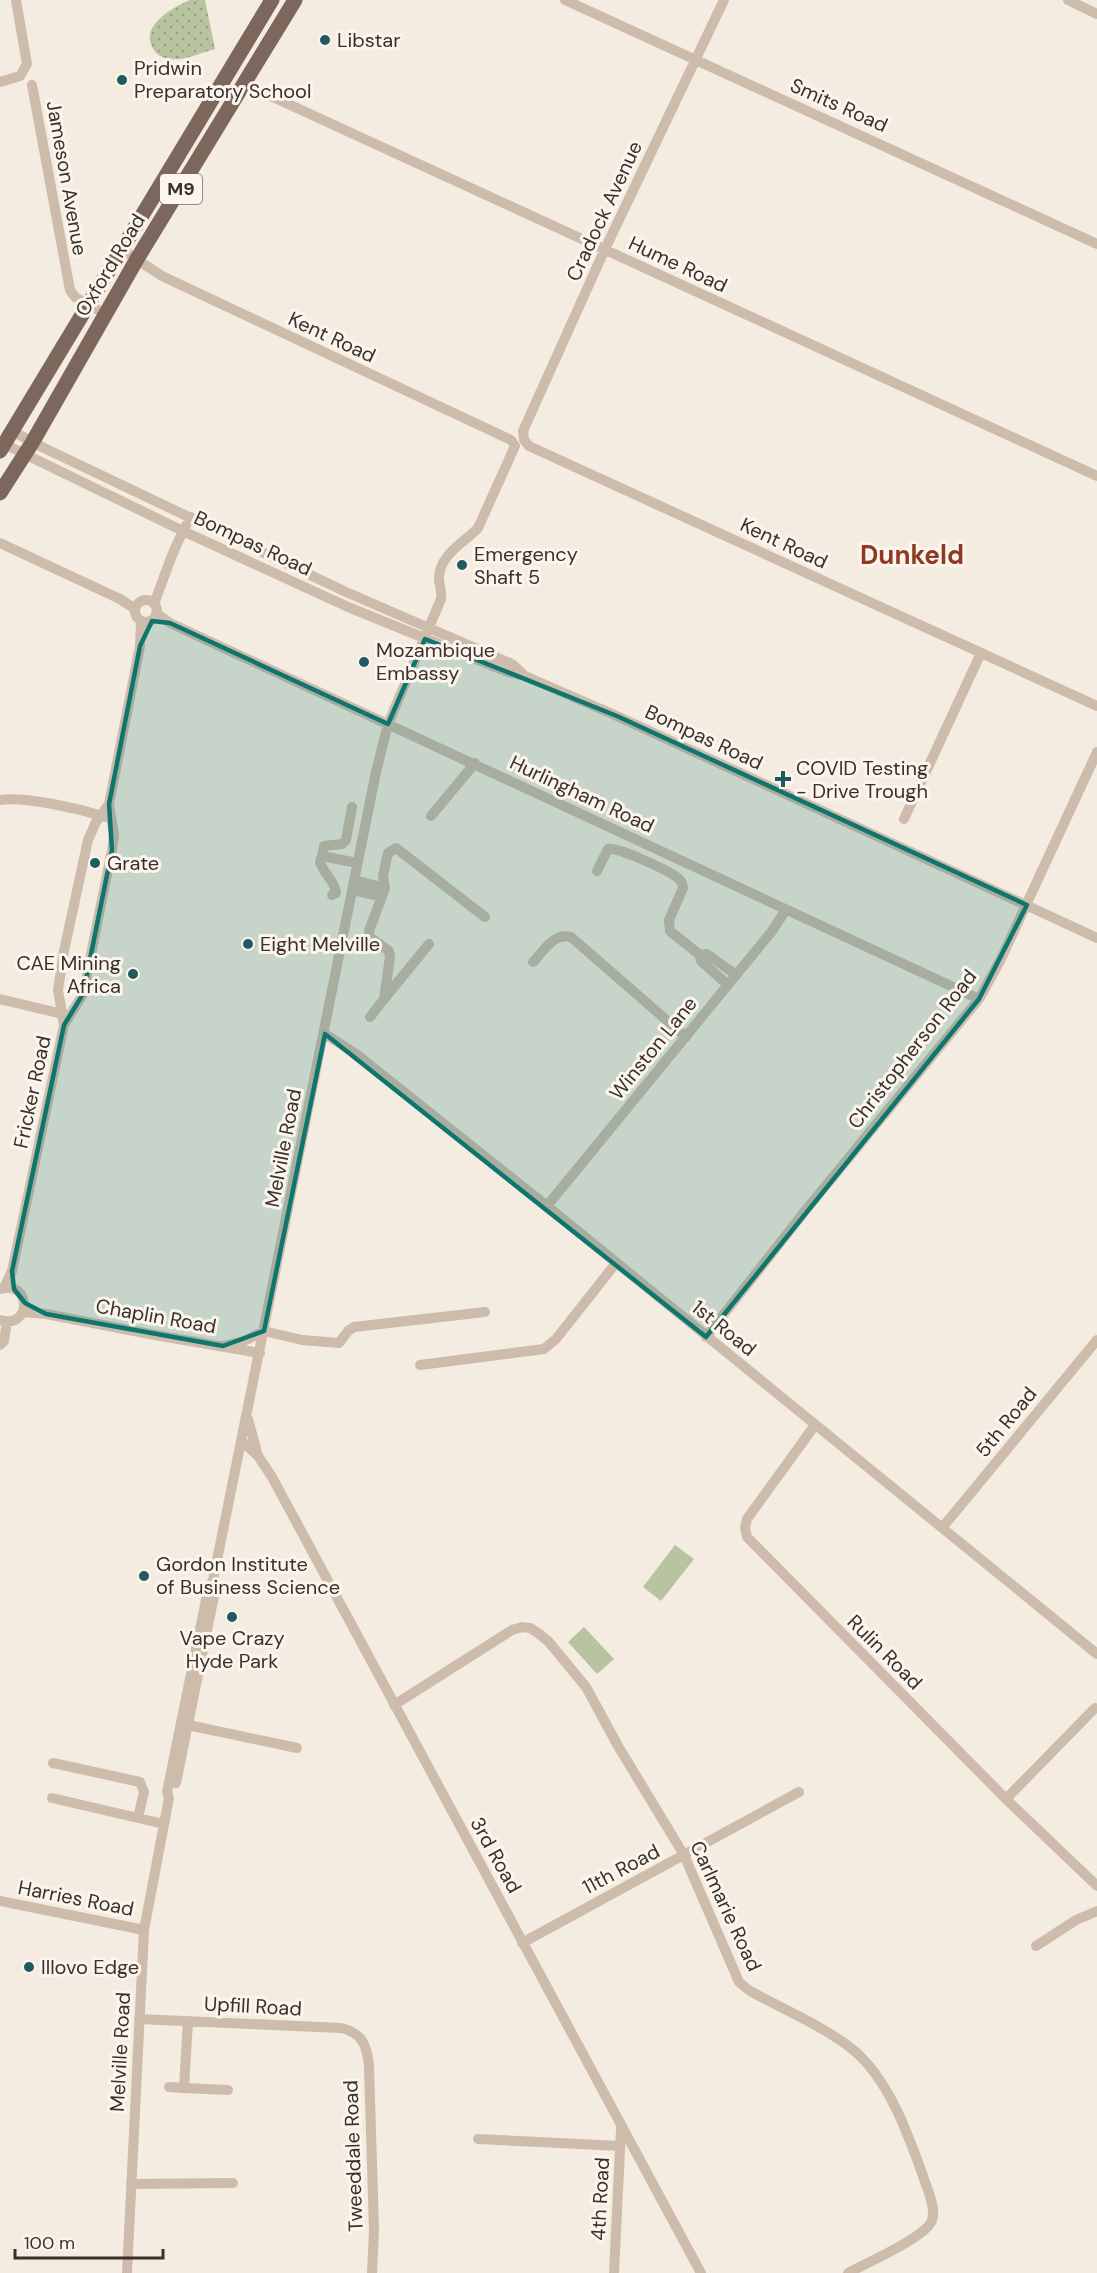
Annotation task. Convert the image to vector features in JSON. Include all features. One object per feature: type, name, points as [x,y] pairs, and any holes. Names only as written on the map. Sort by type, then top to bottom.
[{"type":"main road","name":"Oxford Road","points":[[6,442],[272,0]]},
{"type":"main road","name":"Oxford Road","points":[[0,493],[28,449],[137,259],[295,0]]},
{"type":"main road","points":[[221,87],[227,94],[244,85],[247,68],[234,64]]},
{"type":"main road","points":[[179,154],[196,164]]},
{"type":"main road","points":[[107,273],[124,282]]},
{"type":"main road","points":[[74,328],[90,338]]},
{"type":"street","points":[[1,82],[20,76],[27,64],[16,0]]},
{"type":"street","name":"Smits Road","points":[[565,0],[1097,244]]},
{"type":"street","name":"Cradock Avenue","points":[[388,724],[441,599],[442,589],[439,579],[446,559],[451,551],[478,528],[605,249],[724,0]]},
{"type":"street","points":[[1068,0],[1097,14]]},
{"type":"street","name":"Jameson Avenue","points":[[32,85],[68,284],[72,293],[87,305]]},
{"type":"street","name":"Hume Road","points":[[244,85],[1097,476]]},
{"type":"street","name":"Kent Road","points":[[122,249],[162,276],[511,440],[530,446],[1097,706]]},
{"type":"street","points":[[87,305],[105,314]]},
{"type":"street","name":"Bompas Road","points":[[6,442],[191,517],[346,592],[512,664],[525,676]]},
{"type":"street","name":"Bompas Road","points":[[28,449],[183,531],[425,639],[508,672],[525,676],[617,716],[1097,938]]},
{"type":"street","name":"Fricker Road","points":[[6,1289],[12,1271],[64,1025],[65,1014],[57,990],[88,840],[106,816],[140,646],[143,642],[146,611],[191,517]]},
{"type":"street","name":"Hurlingham Road","points":[[0,543],[475,763],[785,911],[979,999]]},
{"type":"street","points":[[904,819],[981,653]]},
{"type":"street","name":"Melville Road","points":[[127,2273],[144,1930],[169,1798],[167,1792],[208,1590],[213,1581],[242,1441],[325,1035],[357,863],[388,724]]},
{"type":"street","name":"Christopherson Road","points":[[706,1337],[979,999],[1027,905],[1097,752]]},
{"type":"street","points":[[431,816],[475,763]]},
{"type":"street","points":[[0,800],[26,801],[106,816]]},
{"type":"street","points":[[332,895],[336,893],[335,886],[331,876],[323,871],[320,862],[324,846],[342,844],[346,840],[352,807]]},
{"type":"street","name":"Fricker Road","points":[[65,1014],[83,994],[114,835],[106,816]]},
{"type":"street","points":[[597,871],[611,847],[678,878],[683,888],[668,927],[678,939],[700,955],[707,954],[736,975]]},
{"type":"street","points":[[384,999],[389,951],[370,937],[369,931],[383,893],[383,876],[388,853],[396,848],[485,917]]},
{"type":"street","points":[[322,856],[357,863]]},
{"type":"street","points":[[353,885],[383,893]]},
{"type":"street","name":"Winston Lane","points":[[547,1206],[728,985],[785,911]]},
{"type":"street","points":[[533,962],[556,938],[565,935],[571,937],[686,1037]]},
{"type":"street","points":[[370,1017],[429,944]]},
{"type":"street","points":[[700,955],[701,961],[728,985]]},
{"type":"street","points":[[0,999],[65,1014]]},
{"type":"street","name":"1st Road","points":[[325,1035],[356,1054],[547,1206],[1097,1654]]},
{"type":"street","points":[[420,1365],[544,1349],[556,1339],[616,1263]]},
{"type":"street","points":[[0,1345],[4,1341],[3,1321],[15,1320],[24,1307],[20,1292],[6,1289]]},
{"type":"street","name":"Chaplin Road","points":[[24,1307],[42,1309],[45,1314],[260,1353]]},
{"type":"street","points":[[223,1346],[244,1341],[264,1331],[302,1340],[335,1344],[342,1342],[348,1331],[354,1327],[485,1312]]},
{"type":"street","name":"5th Road","points":[[942,1528],[1097,1340]]},
{"type":"street","name":"3rd Road","points":[[247,1416],[258,1456]]},
{"type":"street","name":"Rulin Road","points":[[815,1425],[747,1519],[745,1528],[747,1538],[1006,1799],[1097,1886]]},
{"type":"street","name":"3rd Road","points":[[242,1441],[258,1456],[272,1477],[700,2273]]},
{"type":"street","name":"Melville Road","points":[[169,1798],[174,1793],[188,1725],[215,1591],[213,1581]]},
{"type":"street","name":"Carlmarie Road","points":[[393,1705],[512,1630],[522,1627],[530,1628],[548,1641],[586,1687],[618,1746],[684,1855],[739,1982],[750,1991],[852,2048],[867,2064],[893,2104],[912,2143],[933,2209],[933,2219],[929,2227],[913,2239],[848,2273]]},
{"type":"street","points":[[1006,1799],[1095,1708]]},
{"type":"street","points":[[188,1725],[297,1748]]},
{"type":"street","points":[[53,1763],[140,1782],[144,1792],[138,1818]]},
{"type":"street","name":"11th Road","points":[[522,1943],[799,1792]]},
{"type":"street","points":[[52,1798],[164,1824]]},
{"type":"street","name":"Harries Road","points":[[0,1901],[144,1930]]},
{"type":"street","points":[[1036,1946],[1076,1920],[1097,1911]]},
{"type":"street","name":"Upfill Road","points":[[139,2019],[341,2028],[356,2033],[362,2039]]},
{"type":"street","points":[[184,2088],[188,2021]]},
{"type":"street","name":"Tweeddale Road","points":[[362,2039],[369,2066],[374,2230],[372,2273]]},
{"type":"street","points":[[169,2087],[228,2090]]},
{"type":"street","name":"4th Road","points":[[614,2273],[621,2128]]},
{"type":"street","points":[[478,2139],[620,2146]]},
{"type":"street","points":[[131,2184],[233,2183]]},
{"type":"highlighted area","points":[[152,621],[170,623],[388,724],[425,639],[617,716],[1027,905],[979,999],[706,1337],[325,1034],[264,1331],[223,1346],[46,1314],[25,1303],[14,1289],[12,1271],[64,1025],[83,994],[112,850],[109,804],[140,646]]},
{"type":"green space","points":[[190,0],[205,0],[215,49],[181,59],[169,59],[158,55],[150,41],[150,33],[154,26],[166,13]]},
{"type":"green space","points":[[675,1545],[694,1559],[661,1601],[643,1587]]},
{"type":"green space","points":[[584,1627],[614,1659],[597,1674],[568,1642]]},
{"type":"place","name":"Libstar","points":[[325,40]]},
{"type":"place","name":"Pridwin Preparatory School","points":[[122,80]]},
{"type":"place","name":"Emergency Shaft 5","points":[[462,565]]},
{"type":"place","name":"Mozambique Embassy","points":[[364,662]]},
{"type":"place","name":"COVID Testing - Drive Trough","points":[[783,779]]},
{"type":"place","name":"Grate","points":[[95,863]]},
{"type":"place","name":"Eight Melville","points":[[248,944]]},
{"type":"place","name":"CAE Mining Africa","points":[[133,974]]},
{"type":"place","name":"Gordon Institute of Business Science","points":[[144,1576]]},
{"type":"place","name":"Vape Crazy Hyde Park","points":[[232,1617]]},
{"type":"place","name":"Illovo Edge","points":[[29,1967]]},
{"type":"district","name":"Dunkeld","points":[[912,555]]}]
